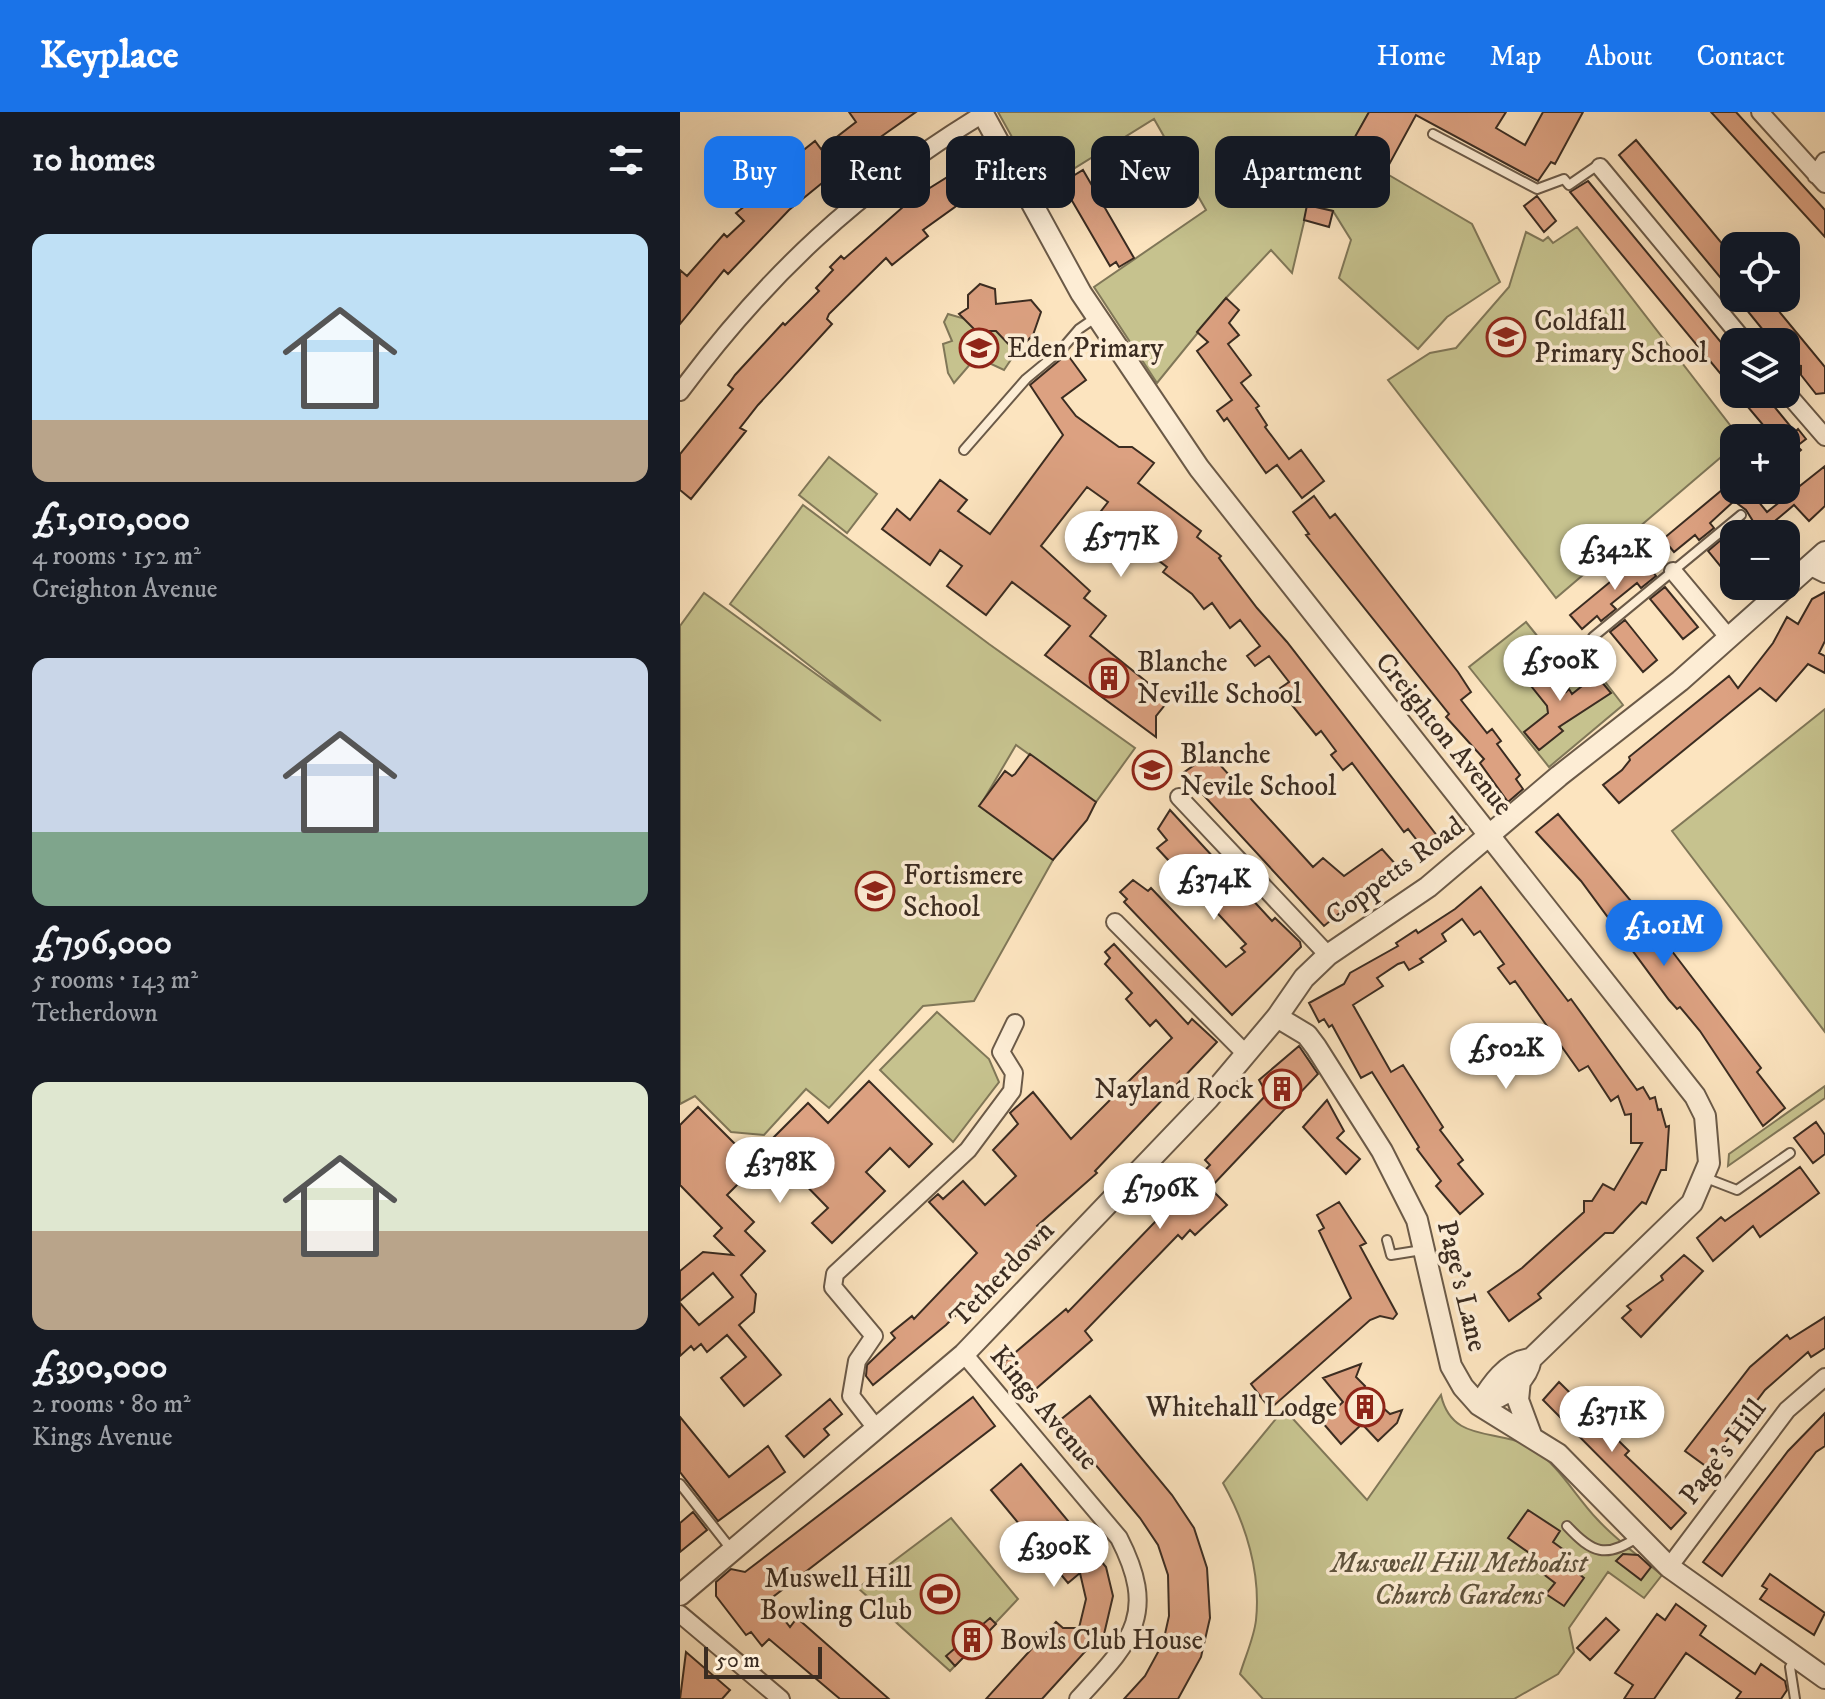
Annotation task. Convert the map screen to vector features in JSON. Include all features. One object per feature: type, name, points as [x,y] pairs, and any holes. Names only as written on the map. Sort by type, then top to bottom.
[{"type":"street","points":[[1760,112],[1822,173]]},
{"type":"street","points":[[680,392],[743,313],[822,230],[874,186],[982,113]]},
{"type":"street","name":"Creighton Avenue","points":[[982,113],[1096,317],[1199,468],[1695,1096],[1705,1116],[1710,1140],[1705,1177],[1692,1203],[1531,1359],[1528,1371],[1520,1380],[1502,1397],[1479,1405]]},
{"type":"street","points":[[1600,167],[1733,328]]},
{"type":"street","points":[[1800,408],[1825,437]]},
{"type":"street","name":"Coppetts Road","points":[[1328,955],[1428,887],[1820,564]]},
{"type":"street","points":[[1673,571],[1729,638]]},
{"type":"street","points":[[1179,797],[1328,955]]},
{"type":"street","points":[[1115,922],[1246,1054]]},
{"type":"street","name":"Tetherdown","points":[[680,1595],[964,1354],[1199,1108],[1277,1017],[1304,978],[1328,955]]},
{"type":"street","name":"Page's Lane","points":[[1277,1017],[1307,1035],[1404,1189],[1417,1220],[1451,1366],[1463,1387],[1479,1405],[1558,1454],[1669,1567],[1825,1678]]},
{"type":"street","points":[[876,1428],[851,1396],[857,1361],[874,1336],[833,1287],[835,1274],[968,1150],[1012,1091],[1014,1073],[1001,1052],[1015,1023]]},
{"type":"street","name":"Kings Avenue","points":[[964,1354],[1119,1538],[1134,1568],[1138,1599],[1135,1624],[1125,1647],[1078,1699]]},
{"type":"street","name":"Creighton Avenue","points":[[1479,1405],[1501,1375],[1519,1360],[1531,1359]]},
{"type":"street","name":"Page's Hill","points":[[1669,1567],[1787,1410],[1825,1377]]},
{"type":"street","points":[[1520,1380],[1518,1400],[1531,1435]]},
{"type":"street","points":[[680,1614],[781,1699]]},
{"type":"lane","points":[[1433,134],[1537,189],[1564,179],[1569,185],[1598,164],[1600,167]]},
{"type":"lane","points":[[964,450],[1026,379],[1096,317]]},
{"type":"lane","points":[[1593,637],[1741,515]]},
{"type":"lane","points":[[1705,1177],[1737,1190],[1790,1153]]},
{"type":"lane","points":[[1387,1240],[1391,1255],[1424,1250]]},
{"type":"lane","points":[[680,1484],[731,1549]]},
{"type":"lane","points":[[1567,1526],[1584,1544],[1606,1551],[1620,1550],[1639,1537]]},
{"type":"lane","points":[[1795,1699],[1790,1667],[1796,1658]]},
{"type":"green space","points":[[998,112],[1369,112],[1356,136],[1215,136],[1215,208],[1307,208],[1292,273],[1271,250],[1226,298],[1157,383],[1094,287],[1206,210],[1199,198],[1199,136],[1164,136],[1154,119],[1127,136],[1091,136],[1091,158],[1075,168],[1075,136],[1011,136]]},
{"type":"green space","points":[[1390,176],[1472,224],[1500,282],[1447,317],[1418,349],[1339,278],[1351,240],[1333,211],[1320,208],[1390,208]]},
{"type":"green space","points":[[1577,227],[1729,424],[1720,424],[1720,458],[1556,598],[1388,380],[1430,353],[1456,348],[1509,287],[1526,232],[1543,241],[1548,237],[1553,243]]},
{"type":"green space","points":[[948,314],[997,328],[1016,352],[1004,370],[987,362],[972,362],[954,383],[948,373],[943,344],[952,341],[944,322]]},
{"type":"green space","points":[[829,457],[877,494],[847,533],[799,495]]},
{"type":"green space","points":[[803,505],[1135,748],[1096,802],[1016,745],[980,806],[1053,860],[974,1001],[923,1006],[829,1108],[806,1089],[764,1135],[731,1132],[695,1096],[680,1104],[680,626],[704,593],[881,721],[730,604]]},
{"type":"green space","points":[[1526,622],[1575,683],[1589,673],[1599,674],[1623,705],[1549,767],[1469,667]]},
{"type":"green space","points":[[1825,709],[1825,1032],[1672,831]]},
{"type":"green space","points":[[937,1012],[989,1059],[999,1082],[953,1142],[880,1070]]},
{"type":"green space","points":[[1825,1086],[1825,1098],[1728,1166],[1729,1154]]},
{"type":"green space","name":"Muswell Hill Methodist Church Gardens","points":[[1441,1395],[1447,1411],[1466,1428],[1517,1441],[1540,1454],[1604,1527],[1662,1575],[1644,1598],[1608,1572],[1569,1628],[1574,1652],[1558,1674],[1514,1699],[1263,1699],[1240,1674],[1255,1627],[1256,1585],[1245,1532],[1223,1483],[1284,1409],[1367,1500]]},
{"type":"green space","name":"Muswell Hill Bowling Club","points":[[951,1518],[1018,1599],[950,1671],[858,1588]]},
{"type":"building","points":[[849,112],[916,112],[882,136],[838,136],[856,122]]},
{"type":"building","points":[[1369,112],[1506,112],[1496,128],[1525,145],[1543,112],[1583,112],[1555,164],[1551,162],[1538,181],[1416,115],[1390,163],[1390,136],[1355,136]]},
{"type":"building","points":[[1711,112],[1736,112],[1825,210],[1825,237]]},
{"type":"building","points":[[1636,140],[1720,241],[1720,277],[1619,155]]},
{"type":"building","points":[[815,141],[821,149],[821,184],[805,197],[805,149]]},
{"type":"building","points":[[1083,170],[1091,184],[1091,208],[1105,208],[1134,258],[1119,267],[1116,262],[1110,266],[1075,206],[1075,175]]},
{"type":"building","points":[[946,178],[946,208],[954,208],[923,230],[928,236],[892,265],[886,258],[829,314],[827,319],[832,324],[758,405],[740,428],[746,431],[691,499],[680,490],[680,454],[733,389],[728,385],[735,375],[783,323],[785,325],[819,291],[816,288],[841,256],[844,259],[902,208],[930,208],[930,188]]},
{"type":"building","points":[[1588,181],[1720,341],[1720,373],[1570,192]]},
{"type":"building","points":[[1537,196],[1556,221],[1544,232],[1524,206]]},
{"type":"building","points":[[742,208],[791,208],[728,274],[724,270],[680,324],[680,270],[687,276],[724,234],[727,237],[744,221],[736,213]]},
{"type":"building","points":[[1306,208],[1333,211],[1329,227],[1304,220]]},
{"type":"building","points":[[980,284],[995,289],[996,304],[1031,300],[1041,312],[1033,335],[1016,352],[996,331],[976,331],[959,314],[968,308],[968,295]]},
{"type":"building","points":[[1226,298],[1239,310],[1229,323],[1239,335],[1228,344],[1251,375],[1241,383],[1259,406],[1256,408],[1267,425],[1265,427],[1289,459],[1301,450],[1324,481],[1302,498],[1277,465],[1266,473],[1227,418],[1224,421],[1217,411],[1232,400],[1197,351],[1208,342],[1197,332]]},
{"type":"building","points":[[1748,312],[1780,312],[1793,328],[1761,328]]},
{"type":"building","points":[[1800,337],[1825,367],[1825,393],[1816,394],[1801,375]]},
{"type":"building","points":[[1067,354],[1086,380],[1062,398],[1076,416],[1119,447],[1132,447],[1154,463],[1138,483],[1201,531],[1197,537],[1221,556],[1219,558],[1257,608],[1287,642],[1445,846],[1430,857],[1408,829],[1404,832],[1352,763],[1343,770],[1331,755],[1336,751],[1321,731],[1316,735],[1279,689],[1289,682],[1269,656],[1255,666],[1247,656],[1260,646],[1240,620],[1230,628],[1212,603],[1204,609],[1192,594],[1163,572],[1167,567],[1098,515],[1108,502],[1087,487],[1041,546],[1090,591],[1084,598],[1106,616],[1090,636],[1169,700],[1156,716],[1156,737],[1045,655],[1070,626],[1012,582],[986,615],[947,586],[962,566],[940,550],[930,565],[882,529],[897,509],[910,520],[940,480],[967,500],[958,511],[990,534],[1063,435],[1030,385]]},
{"type":"building","points":[[1749,408],[1775,408],[1788,424],[1762,424]]},
{"type":"building","points":[[1825,466],[1825,506],[1809,521],[1794,505],[1776,520],[1752,520],[1738,504],[1760,504],[1767,512],[1777,504],[1800,504],[1800,486]]},
{"type":"building","points":[[1720,492],[1720,504],[1731,504],[1710,523],[1714,528],[1699,540],[1695,535],[1674,552],[1663,539]]},
{"type":"building","points":[[1314,496],[1330,518],[1335,514],[1471,692],[1461,700],[1487,733],[1492,729],[1501,741],[1497,744],[1520,775],[1516,779],[1523,789],[1508,802],[1480,763],[1484,759],[1446,717],[1449,714],[1306,535],[1309,534],[1293,512]]},
{"type":"building","points":[[1720,541],[1720,566],[1708,551]]},
{"type":"building","points":[[1644,554],[1656,568],[1652,571],[1656,576],[1641,588],[1637,583],[1611,604],[1616,609],[1601,621],[1597,616],[1582,629],[1570,615]]},
{"type":"building","points":[[1665,587],[1698,627],[1683,639],[1650,599]]},
{"type":"building","points":[[1825,592],[1825,641],[1819,653],[1825,656],[1825,673],[1808,664],[1776,701],[1760,688],[1619,803],[1603,785],[1622,770],[1629,757],[1729,676],[1738,688],[1773,643],[1787,617],[1798,624],[1812,599]]},
{"type":"building","points":[[1625,620],[1657,660],[1643,672],[1610,632]]},
{"type":"building","points":[[1542,661],[1566,692],[1569,689],[1572,694],[1596,675],[1611,693],[1559,727],[1563,731],[1539,750],[1524,732],[1548,713],[1547,706],[1523,676]]},
{"type":"building","points":[[1030,754],[1096,802],[1087,820],[1053,860],[979,806],[1005,771],[1012,776],[1015,774]]},
{"type":"building","points":[[1210,754],[1313,867],[1323,858],[1344,876],[1382,849],[1397,866],[1324,926],[1183,773]]},
{"type":"building","points":[[1170,810],[1272,921],[1275,918],[1300,942],[1301,947],[1232,1015],[1124,902],[1127,899],[1120,892],[1133,880],[1148,891],[1151,888],[1226,967],[1245,952],[1241,948],[1246,944],[1157,848],[1167,840],[1158,829]]},
{"type":"building","points":[[1558,814],[1662,938],[1761,1068],[1757,1072],[1785,1108],[1763,1126],[1700,1031],[1680,1007],[1677,1009],[1669,1000],[1581,881],[1536,832]]},
{"type":"building","points":[[1481,887],[1568,1001],[1571,999],[1637,1090],[1643,1087],[1650,1099],[1655,1097],[1666,1127],[1669,1126],[1666,1170],[1661,1170],[1646,1204],[1642,1202],[1613,1233],[1605,1233],[1538,1294],[1541,1298],[1509,1321],[1488,1292],[1522,1268],[1584,1212],[1584,1201],[1592,1201],[1603,1184],[1614,1190],[1642,1143],[1631,1143],[1631,1114],[1625,1115],[1618,1096],[1611,1101],[1588,1066],[1579,1071],[1515,981],[1510,984],[1498,968],[1504,964],[1480,931],[1474,935],[1462,919],[1442,934],[1446,941],[1420,959],[1423,962],[1409,970],[1404,962],[1398,964],[1377,978],[1383,986],[1353,1005],[1391,1072],[1403,1065],[1443,1127],[1440,1130],[1463,1160],[1458,1164],[1483,1194],[1460,1214],[1436,1186],[1441,1181],[1417,1149],[1419,1147],[1372,1072],[1361,1078],[1332,1025],[1329,1027],[1324,1019],[1319,1022],[1309,1003],[1344,984],[1350,973],[1455,909]]},
{"type":"building","points":[[1114,944],[1188,1024],[1192,1019],[1217,1042],[1095,1171],[1097,1173],[1037,1226],[1040,1230],[946,1325],[873,1385],[866,1376],[867,1365],[895,1338],[891,1333],[912,1316],[914,1319],[977,1253],[929,1202],[938,1194],[943,1199],[963,1181],[985,1205],[1016,1176],[993,1150],[1018,1124],[1010,1113],[1033,1092],[1071,1139],[1172,1038],[1156,1020],[1150,1026],[1126,999],[1132,993],[1105,964],[1110,958],[1105,952]]},
{"type":"building","points":[[1299,1046],[1318,1074],[1210,1188],[1227,1205],[1195,1235],[1190,1230],[1182,1239],[1178,1235],[1085,1331],[1092,1340],[1030,1394],[1003,1363],[1066,1309],[1068,1312],[1210,1165],[1205,1160],[1267,1094],[1259,1080]]},
{"type":"building","points":[[869,1081],[932,1144],[909,1167],[890,1148],[866,1172],[885,1191],[832,1243],[812,1223],[828,1208],[789,1168],[774,1183],[756,1166],[727,1195],[754,1222],[745,1231],[765,1251],[741,1275],[756,1294],[754,1312],[739,1325],[781,1375],[744,1406],[721,1378],[746,1357],[727,1335],[707,1352],[701,1344],[694,1350],[691,1346],[680,1356],[680,1303],[699,1325],[733,1297],[713,1273],[680,1301],[680,1271],[703,1252],[733,1255],[714,1236],[722,1228],[680,1185],[680,1125],[698,1107],[751,1160],[808,1103],[828,1123]]},
{"type":"building","points":[[1327,1100],[1344,1131],[1337,1138],[1360,1159],[1346,1174],[1303,1127]]},
{"type":"building","points":[[1816,1122],[1825,1135],[1825,1154],[1813,1163],[1794,1138]]},
{"type":"building","points":[[1800,1167],[1819,1193],[1760,1237],[1753,1226],[1713,1261],[1697,1238],[1721,1217],[1725,1221]]},
{"type":"building","points":[[1339,1202],[1366,1243],[1360,1246],[1397,1314],[1393,1319],[1380,1316],[1370,1320],[1270,1409],[1251,1384],[1351,1298],[1319,1231],[1324,1228],[1317,1215]]},
{"type":"building","points":[[1684,1255],[1703,1271],[1641,1337],[1622,1318],[1631,1310],[1627,1306],[1663,1280],[1661,1276]]},
{"type":"building","points":[[1825,1317],[1825,1348],[1811,1357],[1808,1352],[1765,1390],[1707,1467],[1685,1451],[1750,1367],[1787,1335],[1790,1339]]},
{"type":"building","name":"Whitehall Lodge","points":[[1361,1364],[1356,1377],[1365,1386],[1363,1390],[1390,1414],[1402,1410],[1397,1423],[1378,1441],[1362,1424],[1341,1444],[1322,1422],[1343,1402],[1323,1378]]},
{"type":"building","points":[[1559,1382],[1629,1451],[1625,1455],[1686,1513],[1671,1529],[1543,1400]]},
{"type":"building","points":[[1090,1396],[1172,1495],[1194,1528],[1207,1568],[1210,1618],[1201,1657],[1178,1699],[1124,1699],[1145,1676],[1163,1643],[1169,1616],[1168,1575],[1158,1545],[1140,1518],[1059,1421]]},
{"type":"building","points":[[973,1397],[995,1426],[769,1600],[790,1627],[797,1618],[889,1699],[840,1699],[769,1639],[762,1646],[751,1632],[746,1635],[716,1596],[716,1582],[731,1569],[745,1572]]},
{"type":"building","points":[[830,1399],[842,1414],[824,1429],[829,1435],[804,1457],[786,1436]]},
{"type":"building","points":[[1825,1413],[1825,1446],[1816,1452],[1722,1576],[1703,1562],[1788,1451]]},
{"type":"building","points":[[680,1417],[729,1477],[768,1446],[785,1472],[718,1521],[680,1472]]},
{"type":"building","points":[[1021,1464],[1106,1567],[1113,1596],[1101,1647],[1091,1645],[1042,1699],[986,1699],[1056,1622],[1063,1628],[1079,1628],[1086,1599],[1080,1573],[1068,1583],[991,1490]]},
{"type":"building","points":[[1528,1510],[1560,1531],[1553,1542],[1571,1555],[1567,1564],[1584,1578],[1564,1606],[1546,1594],[1555,1583],[1538,1570],[1542,1562],[1508,1538]]},
{"type":"building","points":[[693,1512],[707,1530],[680,1552],[680,1523]]},
{"type":"building","points":[[1623,1554],[1638,1555],[1651,1567],[1641,1580],[1616,1561]]},
{"type":"building","points":[[1770,1574],[1825,1613],[1814,1635],[1760,1599],[1767,1589],[1762,1586]]},
{"type":"building","points":[[1676,1604],[1706,1626],[1700,1635],[1755,1674],[1761,1664],[1785,1681],[1787,1690],[1781,1699],[1736,1699],[1741,1692],[1686,1653],[1654,1699],[1624,1699],[1633,1685],[1615,1673],[1657,1614],[1665,1620]]},
{"type":"building","name":"Bowls Club House","points":[[990,1618],[996,1624],[955,1666],[946,1656]]},
{"type":"building","points":[[1606,1618],[1619,1630],[1590,1660],[1577,1648]]},
{"type":"building","points":[[686,1652],[730,1690],[722,1699],[680,1699]]},
{"type":"place","name":"Coldfall Primary School","points":[[1506,337]]},
{"type":"place","name":"Eden Primary","points":[[979,348]]},
{"type":"place","name":"Blanche Neville School","points":[[1109,678]]},
{"type":"place","name":"Blanche Nevile School","points":[[1152,770]]},
{"type":"place","name":"Fortismere School","points":[[875,891]]},
{"type":"place","name":"Nayland Rock","points":[[1282,1089]]},
{"type":"place","name":"Whitehall Lodge","points":[[1365,1407]]},
{"type":"place","name":"Muswell Hill Bowling Club","points":[[940,1594]]},
{"type":"place","name":"Bowls Club House","points":[[972,1640]]}]
